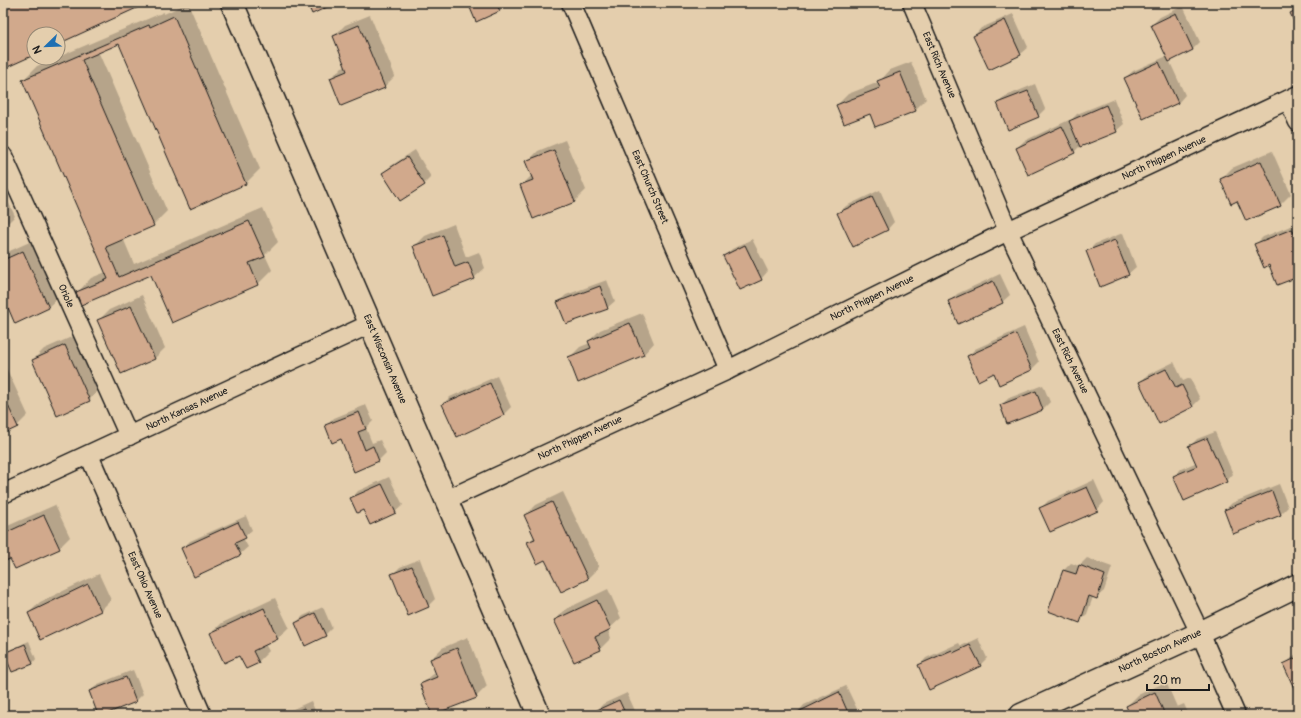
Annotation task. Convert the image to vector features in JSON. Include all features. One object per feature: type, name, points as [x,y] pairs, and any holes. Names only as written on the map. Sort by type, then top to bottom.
[{"type":"street","name":"East Wisconsin Avenue","points":[[232,3],[539,715]]},
{"type":"street","name":"East Church Street","points":[[572,3],[728,370]]},
{"type":"street","name":"East Rich Avenue","points":[[912,3],[1008,231],[1200,633],[1236,715]]},
{"type":"street","name":"North Phippen Avenue","points":[[446,500],[728,370],[1008,231],[1293,97]]},
{"type":"street","points":[[1293,97],[1298,122]]},
{"type":"street","name":"Oriole","points":[[3,156],[129,436]]},
{"type":"street","name":"North Kansas Avenue","points":[[3,494],[370,324]]},
{"type":"street","name":"East Ohio Avenue","points":[[89,455],[202,715]]},
{"type":"street","name":"North Boston Avenue","points":[[1021,715],[1200,633],[1298,585]]},
{"type":"building","points":[[3,3],[139,3],[141,6],[66,40],[66,26],[26,26],[26,59],[3,69]]},
{"type":"building","points":[[307,3],[336,3],[312,14]]},
{"type":"building","points":[[468,3],[496,3],[500,11],[476,22]]},
{"type":"building","points":[[1298,9],[1298,30],[1290,13]]},
{"type":"building","points":[[1176,13],[1193,50],[1169,62],[1151,25]]},
{"type":"building","points":[[174,16],[246,184],[190,209],[119,44],[82,60],[154,226],[106,247],[119,277],[249,221],[265,257],[249,263],[258,285],[172,323],[151,275],[81,305],[76,292],[108,279],[22,80],[54,66],[66,66],[66,61],[149,25],[150,27]]},
{"type":"building","points":[[1005,20],[1021,55],[989,70],[973,36]]},
{"type":"building","points":[[359,25],[385,88],[341,106],[330,78],[347,71],[333,36]]},
{"type":"building","points":[[1159,62],[1178,103],[1143,119],[1124,78]]},
{"type":"building","points":[[900,72],[916,111],[875,127],[870,114],[844,124],[836,105],[880,88],[877,81]]},
{"type":"building","points":[[1028,91],[1039,117],[1008,130],[997,103]]},
{"type":"building","points":[[1106,105],[1117,132],[1080,147],[1069,121]]},
{"type":"building","points":[[1062,126],[1075,153],[1028,175],[1016,148]]},
{"type":"building","points":[[554,150],[575,202],[533,219],[520,185],[533,180],[525,161]]},
{"type":"building","points":[[407,157],[425,185],[400,201],[382,173]]},
{"type":"building","points":[[1261,161],[1281,206],[1246,221],[1237,201],[1231,204],[1220,179]]},
{"type":"building","points":[[872,197],[888,230],[853,247],[837,213]]},
{"type":"building","points":[[1292,229],[1298,242],[1298,277],[1277,285],[1269,265],[1264,268],[1254,244]]},
{"type":"building","points":[[443,235],[455,267],[468,262],[475,279],[432,296],[413,246]]},
{"type":"building","points":[[1115,240],[1129,275],[1100,287],[1086,251]]},
{"type":"building","points":[[745,245],[762,280],[740,290],[723,256]]},
{"type":"building","points":[[23,251],[49,308],[15,324],[3,296],[3,260]]},
{"type":"building","points":[[993,281],[1003,303],[958,324],[948,301]]},
{"type":"building","points":[[600,286],[608,309],[566,324],[557,302]]},
{"type":"building","points":[[131,306],[155,359],[121,374],[97,320]]},
{"type":"building","points":[[630,323],[644,355],[578,383],[568,357],[591,348],[588,341]]},
{"type":"building","points":[[1016,334],[1032,370],[999,385],[994,373],[978,381],[967,356]]},
{"type":"building","points":[[65,345],[90,401],[57,416],[32,360]]},
{"type":"building","points":[[1166,369],[1176,388],[1182,385],[1193,407],[1159,424],[1139,382]]},
{"type":"building","points":[[490,383],[504,415],[457,437],[442,404]]},
{"type":"building","points":[[1036,391],[1043,410],[1007,424],[1000,405]]},
{"type":"building","points":[[3,395],[18,427],[3,434]]},
{"type":"building","points":[[359,412],[366,429],[358,432],[365,450],[373,446],[379,461],[354,472],[341,439],[332,443],[325,425]]},
{"type":"building","points":[[1207,438],[1227,482],[1184,501],[1173,476],[1197,466],[1188,446]]},
{"type":"building","points":[[382,484],[396,513],[370,525],[363,510],[357,513],[350,498]]},
{"type":"building","points":[[1087,487],[1098,511],[1050,532],[1039,508]]},
{"type":"building","points":[[1272,491],[1281,515],[1233,534],[1224,510]]},
{"type":"building","points":[[552,502],[588,579],[561,592],[545,560],[537,564],[527,542],[535,539],[524,515]]},
{"type":"building","points":[[44,515],[60,549],[15,569],[10,559],[3,562],[3,534]]},
{"type":"building","points":[[238,522],[246,538],[235,543],[241,555],[194,577],[181,548]]},
{"type":"building","points":[[1079,565],[1105,575],[1097,599],[1089,596],[1080,623],[1048,611],[1063,570],[1076,574]]},
{"type":"building","points":[[412,566],[429,607],[408,616],[391,574]]},
{"type":"building","points":[[88,584],[101,611],[40,640],[28,613]]},
{"type":"building","points":[[597,600],[611,629],[595,637],[601,650],[574,662],[554,620]]},
{"type":"building","points":[[264,608],[278,639],[253,651],[259,663],[246,669],[239,656],[224,663],[210,633]]},
{"type":"building","points":[[315,613],[326,636],[305,646],[295,623]]},
{"type":"building","points":[[25,644],[33,664],[12,672],[4,653]]},
{"type":"building","points":[[970,645],[981,666],[929,690],[918,665],[952,650],[953,653]]},
{"type":"building","points":[[457,648],[477,698],[432,715],[420,684],[437,677],[430,659]]},
{"type":"building","points":[[1298,657],[1298,697],[1283,664]]},
{"type":"building","points":[[126,677],[136,702],[103,715],[98,715],[89,691]]},
{"type":"building","points":[[839,692],[849,715],[797,715],[796,713]]},
{"type":"building","points":[[1155,692],[1165,715],[1130,715],[1126,706]]},
{"type":"building","points":[[619,700],[626,715],[596,715],[595,711]]},
{"type":"building","points":[[304,708],[307,715],[288,715]]}]
